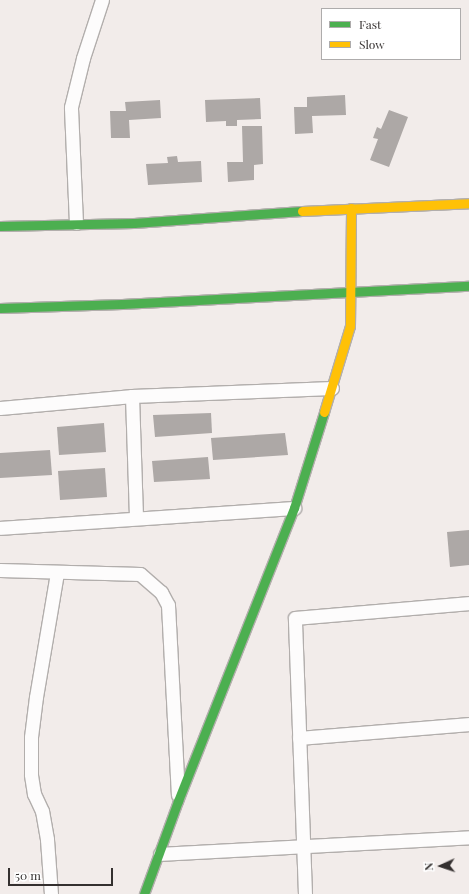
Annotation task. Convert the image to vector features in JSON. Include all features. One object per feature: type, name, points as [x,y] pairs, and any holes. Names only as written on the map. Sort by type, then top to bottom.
[{"type":"main road","points":[[0,226],[202,220],[351,208],[389,208],[469,203]]},
{"type":"main road","points":[[144,894],[160,854],[178,801],[294,508],[332,388],[350,326],[349,293],[351,208]]},
{"type":"main road","points":[[0,308],[349,293],[469,286]]},
{"type":"street","points":[[76,223],[71,108],[83,58],[102,0]]},
{"type":"street","points":[[0,408],[132,396],[332,388]]},
{"type":"street","points":[[132,396],[136,518]]},
{"type":"street","points":[[0,528],[294,508]]},
{"type":"street","points":[[0,570],[20,569],[57,573],[140,574],[160,592],[168,605],[178,801]]},
{"type":"street","points":[[51,894],[47,839],[42,811],[34,794],[31,774],[31,737],[36,697],[57,573]]},
{"type":"street","points":[[305,894],[295,618],[469,603]]},
{"type":"street","points":[[299,738],[469,724]]},
{"type":"street","points":[[160,854],[469,836]]},
{"type":"building","points":[[345,95],[346,115],[312,116],[313,133],[295,134],[294,107],[307,107],[307,97]]},
{"type":"building","points":[[260,98],[261,119],[237,120],[237,126],[226,126],[226,121],[206,122],[205,100]]},
{"type":"building","points":[[160,100],[161,118],[129,120],[130,138],[111,138],[110,111],[126,111],[125,102]]},
{"type":"building","points":[[389,110],[408,117],[389,167],[370,160],[378,139],[373,138],[377,127],[381,129]]},
{"type":"building","points":[[242,126],[262,126],[263,164],[254,165],[254,180],[228,182],[227,162],[243,162]]},
{"type":"building","points":[[177,156],[178,162],[201,161],[202,182],[148,185],[146,164],[168,163],[167,157]]},
{"type":"building","points":[[211,413],[212,433],[155,437],[153,415]]},
{"type":"building","points":[[104,423],[106,452],[59,455],[57,427]]},
{"type":"building","points":[[285,433],[288,455],[213,460],[211,438]]},
{"type":"building","points":[[50,450],[52,475],[0,478],[0,453]]},
{"type":"building","points":[[208,457],[210,479],[154,482],[152,461]]},
{"type":"building","points":[[105,468],[107,497],[60,500],[58,471]]},
{"type":"building","points":[[469,530],[469,565],[450,567],[447,532]]},
{"type":"traffic: fast","points":[[0,226],[134,223],[302,211]]},
{"type":"traffic: fast","points":[[0,308],[122,304],[469,286]]},
{"type":"traffic: fast","points":[[144,894],[178,801],[294,508],[324,412]]},
{"type":"traffic: slow","points":[[302,211],[469,203]]},
{"type":"traffic: slow","points":[[324,412],[350,326],[351,208]]}]
